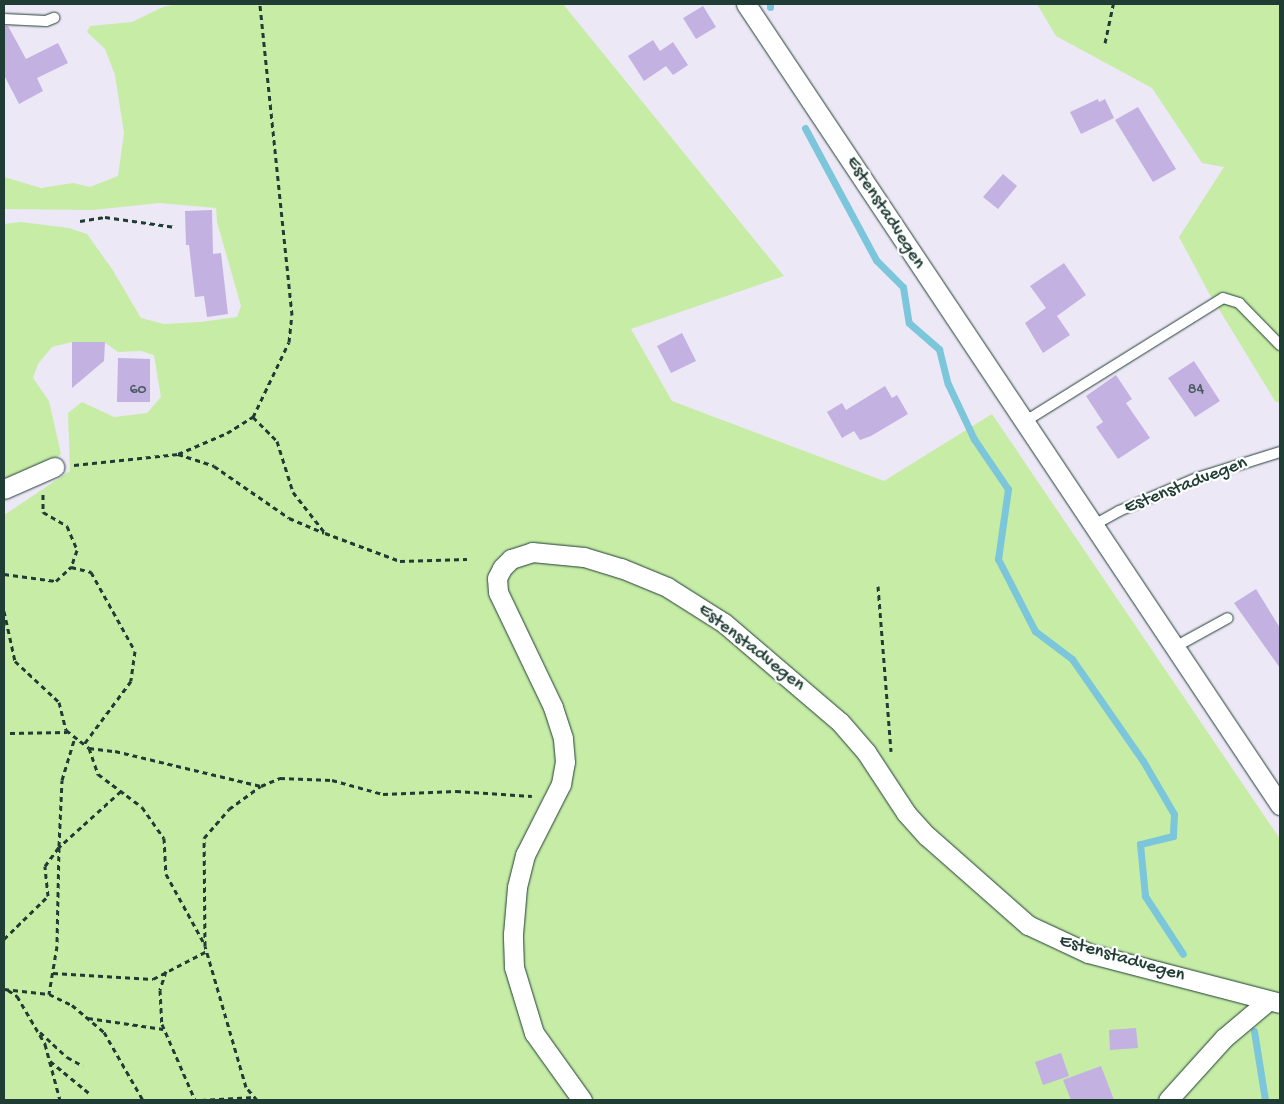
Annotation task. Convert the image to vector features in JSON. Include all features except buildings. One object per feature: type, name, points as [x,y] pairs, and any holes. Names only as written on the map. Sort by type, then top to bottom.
[{"type":"street","name":"Estenstadvegen","points":[[746,4],[1280,805]]},
{"type":"street","points":[[4,489],[48,470]]},
{"type":"street","name":"Estenstadvegen","points":[[582,1100],[534,1033],[514,967],[513,934],[517,887],[525,855],[555,796],[565,762],[563,738],[553,707],[498,592],[497,578],[502,568],[511,559],[532,552],[552,551],[584,557],[621,568],[689,600],[724,623],[840,722],[878,771],[906,813],[927,836],[1028,925],[1088,953],[1274,1002]]},
{"type":"street","name":"Estenstadvegen","points":[[1168,1100],[1224,1038],[1274,1002]]},
{"type":"lane","points":[[4,18],[46,21],[54,18]]},
{"type":"lane","points":[[1024,422],[1224,298],[1239,303],[1280,345]]},
{"type":"lane","name":"Estenstadvegen","points":[[1094,525],[1118,511],[1197,478],[1280,452]]},
{"type":"lane","points":[[1175,647],[1228,618]]},
{"type":"path","points":[[4,574],[56,581],[71,567],[77,550],[68,526],[43,512],[48,470],[178,454],[227,433],[254,417],[289,342],[292,315],[260,4]]},
{"type":"path","points":[[1105,43],[1113,4]]},
{"type":"path","points":[[80,221],[104,217],[175,227]]},
{"type":"path","points":[[254,417],[277,441],[293,492],[325,533]]},
{"type":"path","points":[[178,454],[214,466],[289,518],[400,561],[466,559]]},
{"type":"path","points":[[71,567],[92,572],[135,651],[131,681],[84,744]]},
{"type":"path","points":[[878,586],[892,748],[878,771]]},
{"type":"path","points":[[4,610],[15,661],[58,702],[68,732],[84,744],[90,748],[115,751],[261,786]]},
{"type":"path","points":[[10,733],[68,732]]},
{"type":"path","points":[[49,994],[59,899],[62,780],[75,737]]},
{"type":"path","points":[[90,748],[98,774],[142,807],[164,838],[166,874],[205,946],[246,1087],[256,1099]]},
{"type":"path","points":[[205,946],[204,838],[230,809],[261,786],[280,778],[289,778],[332,780],[383,794],[456,791],[555,796]]},
{"type":"path","points":[[4,939],[48,896],[44,866],[59,847],[121,791]]},
{"type":"path","points":[[52,973],[153,978],[207,951]]},
{"type":"path","points":[[166,971],[160,990],[164,1029],[195,1100]]},
{"type":"path","points":[[6,989],[49,994],[72,1005],[104,1032],[143,1100]]},
{"type":"path","points":[[6,989],[17,996],[36,1028],[50,1061],[60,1100]]},
{"type":"path","points":[[87,1018],[164,1029]]},
{"type":"path","points":[[36,1028],[67,1057],[83,1066]]},
{"type":"path","points":[[50,1061],[89,1093]]},
{"type":"path","points":[[201,1100],[256,1099]]},
{"type":"green space","points":[[178,4],[563,4],[784,276],[631,329],[672,401],[884,481],[992,414],[1280,839],[1280,1100],[4,1100],[4,515],[70,471],[68,413],[82,402],[114,417],[147,413],[161,397],[154,355],[141,351],[118,352],[104,342],[72,342],[52,347],[38,364],[33,378],[49,401],[61,454],[50,464],[4,482],[4,224],[21,222],[69,228],[87,234],[112,269],[141,318],[164,324],[200,322],[237,317],[241,306],[217,222],[216,208],[159,203],[93,210],[4,209],[4,177],[41,188],[73,183],[90,187],[118,176],[124,133],[115,75],[105,49],[87,32],[90,26],[132,22],[163,7]]},
{"type":"green space","points":[[1037,4],[1280,4],[1280,403],[1275,401],[1209,293],[1179,237],[1224,167],[1202,163],[1152,88],[1056,36]]},
{"type":"waterway","points":[[805,128],[876,260],[903,287],[909,323],[939,349],[948,384],[974,439],[1008,489],[998,559],[1035,631],[1072,659],[1143,761],[1174,814],[1173,836],[1140,844],[1145,896],[1183,954]]},
{"type":"waterway","points":[[1254,1031],[1265,1100]]}]
